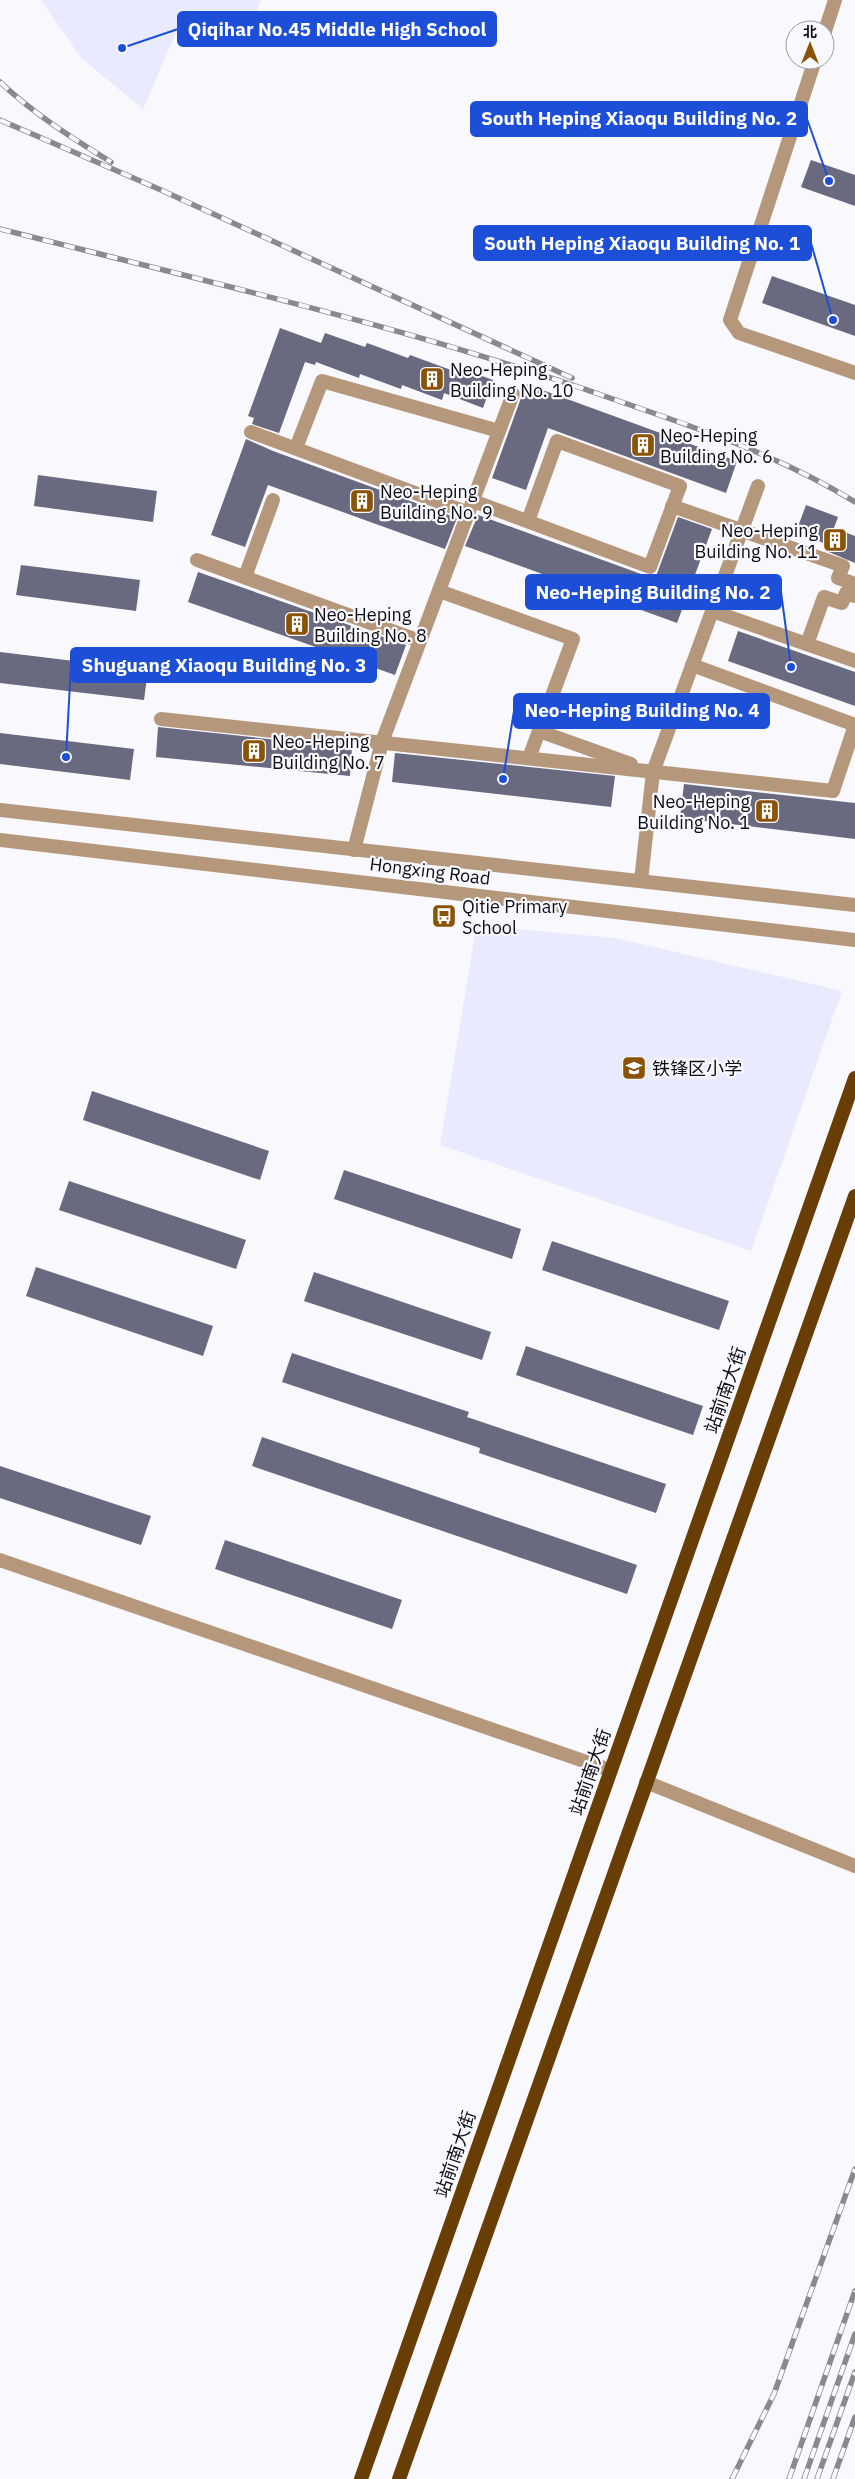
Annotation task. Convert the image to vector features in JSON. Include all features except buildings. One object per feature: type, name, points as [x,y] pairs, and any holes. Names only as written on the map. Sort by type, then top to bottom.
[{"type":"highway","name":"站前南大街","points":[[361,2479],[855,1078]]},
{"type":"highway","points":[[399,2479],[855,1196]]},
{"type":"street","points":[[829,20],[835,0]]},
{"type":"street","points":[[813,70],[730,320],[739,333],[855,373]]},
{"type":"street","points":[[296,448],[322,381],[499,431]]},
{"type":"street","points":[[354,850],[382,742],[513,394]]},
{"type":"street","points":[[251,432],[471,507],[528,521],[650,567],[680,486],[557,441],[528,521]]},
{"type":"street","points":[[641,881],[653,772],[758,486]]},
{"type":"street","points":[[244,577],[273,500]]},
{"type":"street","points":[[672,506],[843,566],[838,578],[855,584]]},
{"type":"street","points":[[197,560],[420,641]]},
{"type":"street","points":[[439,591],[573,639],[529,758]]},
{"type":"street","points":[[807,644],[824,597],[842,603],[846,593],[854,596],[855,594]]},
{"type":"street","points":[[712,611],[855,661]]},
{"type":"street","points":[[161,719],[832,791],[855,725],[692,665]]},
{"type":"street","points":[[539,731],[653,772]]},
{"type":"street","name":"Hongxing Road","points":[[0,810],[855,905]]},
{"type":"street","name":"Hongxing Road","points":[[0,840],[855,940]]},
{"type":"street","points":[[0,1560],[610,1770]]},
{"type":"street","points":[[646,1782],[855,1866]]},
{"type":"shaded area","points":[[41,0],[261,0],[247,38],[183,16],[143,109],[81,58]]},
{"type":"shaded area","name":"铁锋区小学","points":[[473,925],[615,938],[842,991],[751,1251],[440,1145],[474,940]]},
{"type":"railway","points":[[0,82],[40,115],[111,162]]},
{"type":"railway","points":[[0,120],[161,190],[572,378]]},
{"type":"railway","points":[[0,229],[231,287],[460,349],[736,443],[796,470],[855,502]]},
{"type":"railway","points":[[732,2479],[774,2394],[855,2169]]},
{"type":"railway","points":[[789,2479],[855,2291]]},
{"type":"railway","points":[[804,2479],[855,2334]]},
{"type":"railway","points":[[817,2479],[855,2372]]},
{"type":"railway","points":[[833,2479],[855,2417]]},
{"type":"place","name":"Qiqihar No.45 Middle High School","points":[[122,48]]},
{"type":"place","name":"South Heping Xiaoqu Building No. 2","points":[[829,181]]},
{"type":"place","name":"South Heping Xiaoqu Building No. 1","points":[[833,320]]},
{"type":"place","name":"Neo-Heping Building No. 10","points":[[432,379]]},
{"type":"place","name":"Neo-Heping Building No. 6","points":[[643,445]]},
{"type":"place","name":"Neo-Heping Building No. 9","points":[[362,501]]},
{"type":"place","name":"Neo-Heping Building No. 11","points":[[835,540]]},
{"type":"place","name":"Neo-Heping Building No. 8","points":[[297,624]]},
{"type":"place","name":"Neo-Heping Building No. 2","points":[[791,667]]},
{"type":"place","name":"Neo-Heping Building No. 7","points":[[254,751]]},
{"type":"place","name":"Shuguang Xiaoqu Building No. 3","points":[[66,757]]},
{"type":"place","name":"Neo-Heping Building No. 4","points":[[503,779]]},
{"type":"place","name":"Neo-Heping Building No. 1","points":[[767,811]]},
{"type":"place","name":"Qitie Primary School","points":[[444,916]]},
{"type":"place","name":"铁锋区小学","points":[[634,1068]]}]
